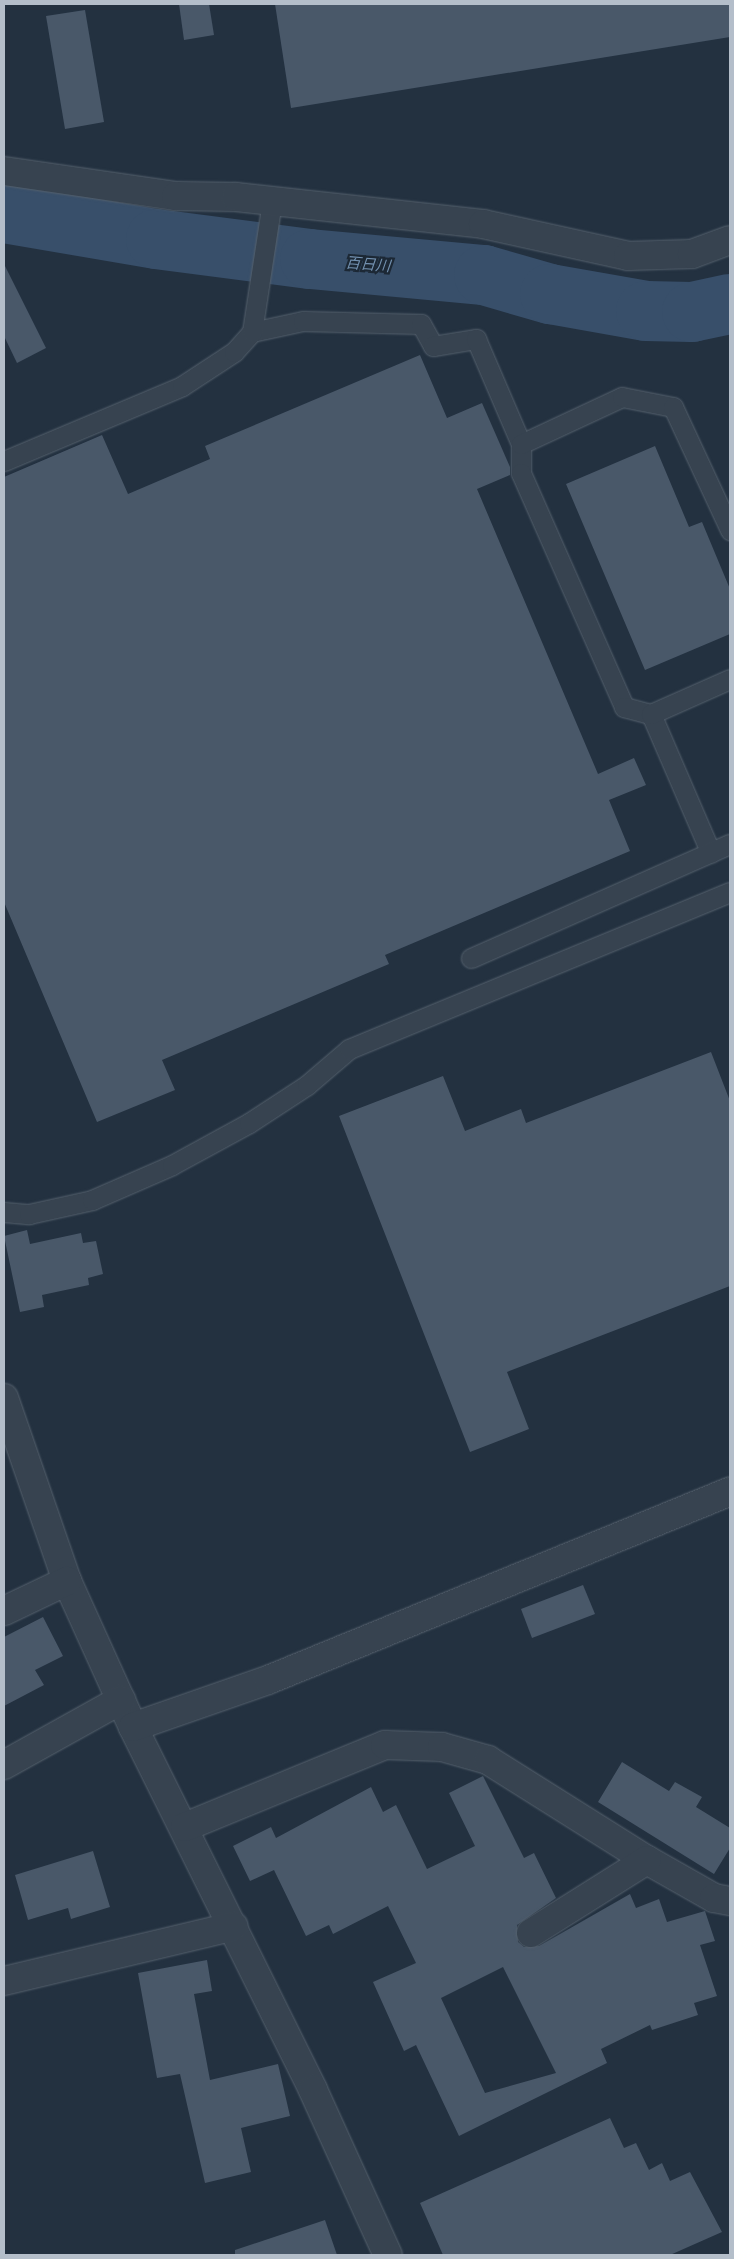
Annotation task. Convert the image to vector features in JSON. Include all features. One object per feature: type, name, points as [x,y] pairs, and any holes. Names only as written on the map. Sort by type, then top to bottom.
[{"type":"street","points":[[4,171],[176,196],[272,202],[483,224],[628,256],[692,254],[730,240]]},
{"type":"street","points":[[4,1398],[67,1581],[133,1727],[234,1926],[388,2255]]},
{"type":"street","points":[[133,1727],[268,1680],[730,1491]]},
{"type":"street","points":[[4,1611],[67,1581]]},
{"type":"street","points":[[4,1764],[121,1700]]},
{"type":"street","points":[[184,1827],[385,1745],[442,1747],[488,1760],[647,1860],[714,1898],[730,1901]]},
{"type":"street","points":[[531,1933],[647,1860]]},
{"type":"street","points":[[4,1980],[234,1926]]},
{"type":"lane","points":[[4,461],[182,386],[234,352],[252,332],[272,202]]},
{"type":"lane","points":[[252,332],[303,321],[421,324],[433,346],[476,339],[521,444],[521,473],[624,707],[651,714],[730,679]]},
{"type":"lane","points":[[521,444],[622,397],[673,407],[730,530]]},
{"type":"lane","points":[[651,714],[711,853]]},
{"type":"lane","points":[[471,958],[730,844]]},
{"type":"lane","points":[[4,1212],[29,1214],[92,1200],[146,1177],[249,1123],[307,1085],[349,1049],[730,892]]},
{"type":"building","points":[[179,4],[209,4],[214,35],[184,40]]},
{"type":"building","points":[[275,4],[730,4],[730,37],[291,108]]},
{"type":"building","points":[[85,10],[104,122],[65,129],[46,16]]},
{"type":"building","points":[[4,264],[46,348],[17,363],[4,336]]},
{"type":"building","points":[[420,355],[447,418],[482,403],[510,467],[510,475],[477,489],[598,774],[634,758],[646,785],[609,800],[630,851],[385,955],[389,964],[162,1060],[175,1090],[97,1122],[4,902],[4,477],[102,435],[128,494],[210,459],[205,446]]},
{"type":"building","points":[[655,446],[689,527],[702,522],[730,589],[730,634],[645,670],[566,484]]},
{"type":"building","points":[[711,1052],[730,1101],[730,1286],[507,1372],[529,1429],[470,1452],[339,1116],[443,1076],[465,1131],[521,1109],[526,1123]]},
{"type":"building","points":[[27,1230],[30,1244],[81,1233],[83,1243],[96,1241],[103,1274],[88,1278],[89,1285],[42,1295],[44,1307],[20,1312],[4,1236]]},
{"type":"building","points":[[583,1585],[595,1614],[532,1638],[521,1609]]},
{"type":"building","points":[[43,1617],[63,1656],[35,1670],[44,1685],[4,1706],[4,1637]]},
{"type":"building","points":[[622,1762],[669,1791],[675,1782],[702,1797],[696,1807],[730,1828],[730,1848],[714,1874],[598,1802]]},
{"type":"building","points":[[483,1776],[524,1858],[534,1853],[556,1898],[517,1925],[518,1942],[524,1947],[539,1946],[630,1894],[636,1908],[659,1899],[667,1922],[705,1911],[715,1941],[700,1945],[717,1996],[694,2003],[698,2015],[652,2030],[650,2025],[601,2049],[607,2063],[459,2136],[416,2045],[404,2051],[373,1982],[416,1963],[388,1906],[333,1934],[329,1925],[306,1936],[274,1870],[250,1881],[233,1846],[271,1827],[276,1838],[371,1787],[383,1812],[396,1805],[427,1869],[475,1846],[449,1793]],"holes":[[[503,1967],[556,2073],[485,2093],[441,1998]]]},
{"type":"building","points":[[93,1851],[110,1907],[71,1919],[68,1908],[28,1920],[15,1875]]},
{"type":"building","points":[[207,1960],[212,1991],[194,1994],[210,2080],[278,2064],[290,2116],[241,2128],[251,2172],[205,2183],[180,2074],[157,2078],[138,1973]]},
{"type":"building","points":[[610,2118],[624,2148],[636,2143],[649,2170],[662,2163],[670,2181],[690,2172],[722,2232],[670,2255],[443,2255],[420,2203]]},
{"type":"building","points":[[325,2220],[337,2255],[235,2255],[235,2250]]},
{"type":"waterway","name":"百日川","points":[[4,213],[156,239],[310,259],[484,275],[550,294],[646,311],[692,312],[730,304]]}]
